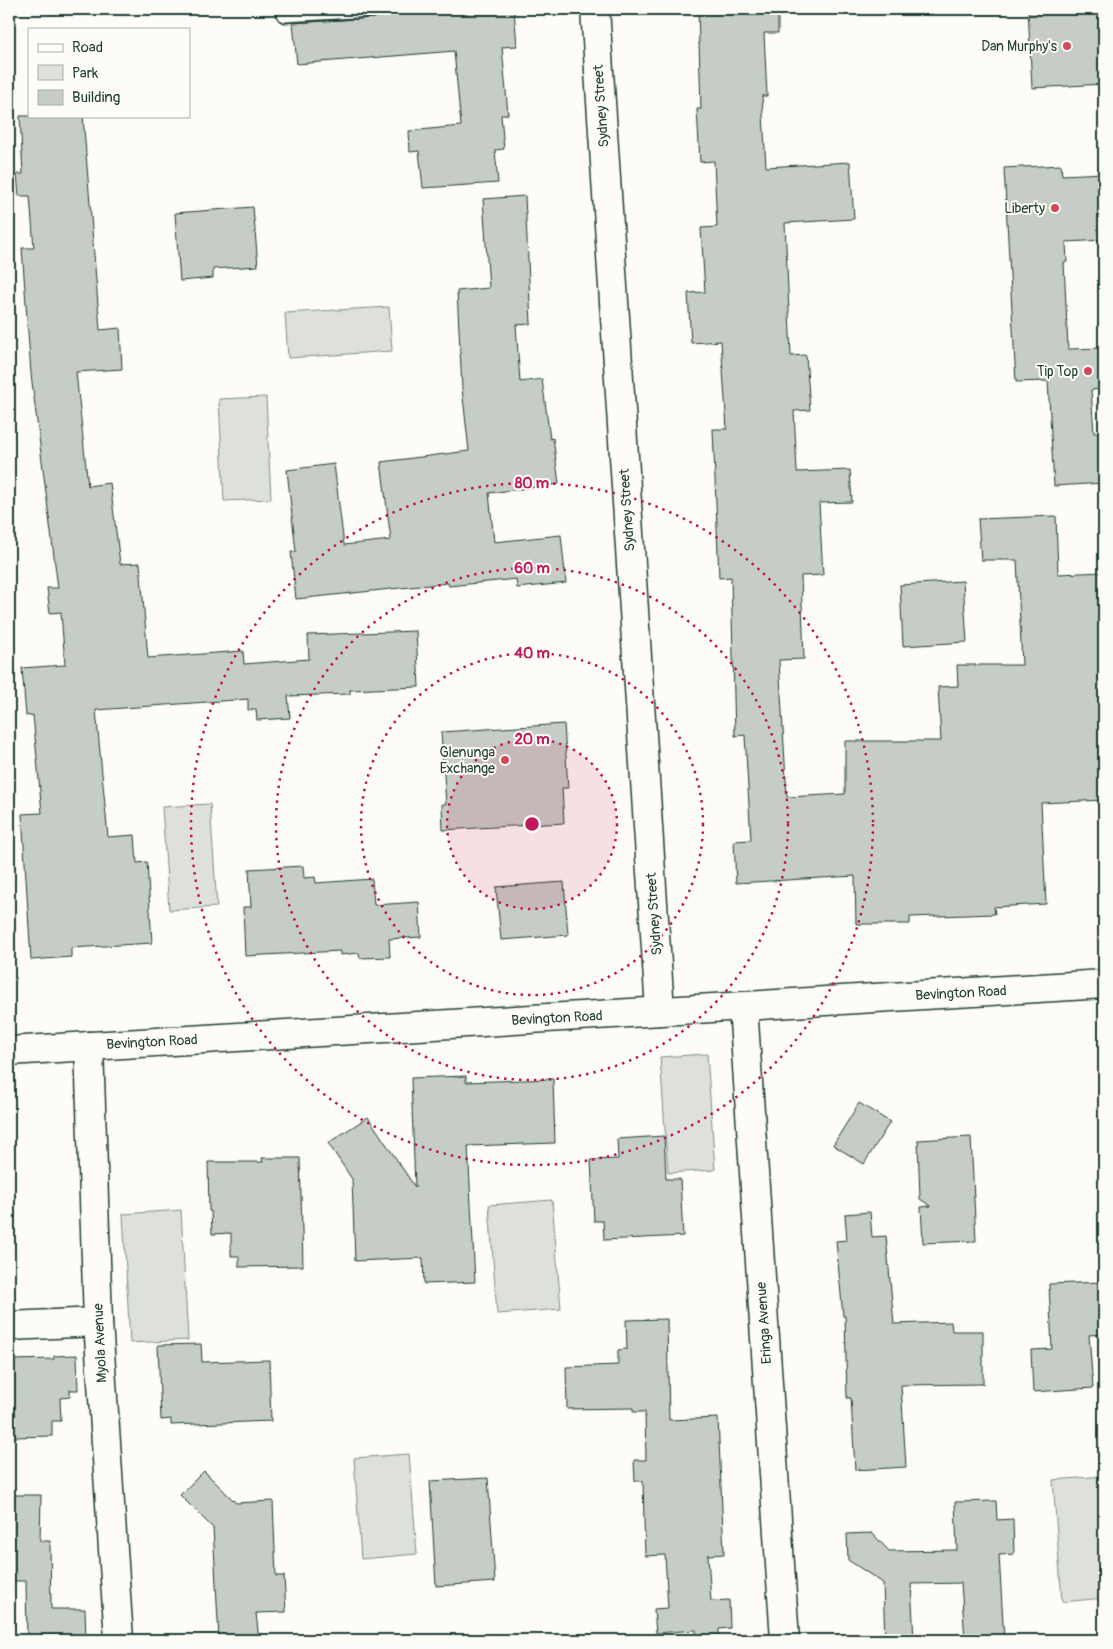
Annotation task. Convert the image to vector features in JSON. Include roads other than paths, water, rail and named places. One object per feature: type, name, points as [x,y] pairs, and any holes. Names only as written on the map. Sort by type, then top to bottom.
[{"type":"street","name":"Sydney Street","points":[[595,9],[660,1012]]},
{"type":"street","name":"Bevington Road","points":[[9,1051],[1104,984]]},
{"type":"street","name":"Eringa Avenue","points":[[742,1006],[785,1640]]},
{"type":"street","name":"Myola Avenue","points":[[89,1046],[98,1322],[118,1640]]},
{"type":"street","points":[[9,1326],[98,1322]]},
{"type":"lane","points":[[285,14],[372,9]]},
{"type":"place","name":"Dan Murphy's","points":[[1067,46]]},
{"type":"place","name":"Liberty","points":[[1055,208]]},
{"type":"place","name":"Tip Top","points":[[1088,371]]},
{"type":"place","name":"Glenunga Exchange","points":[[505,760]]}]
